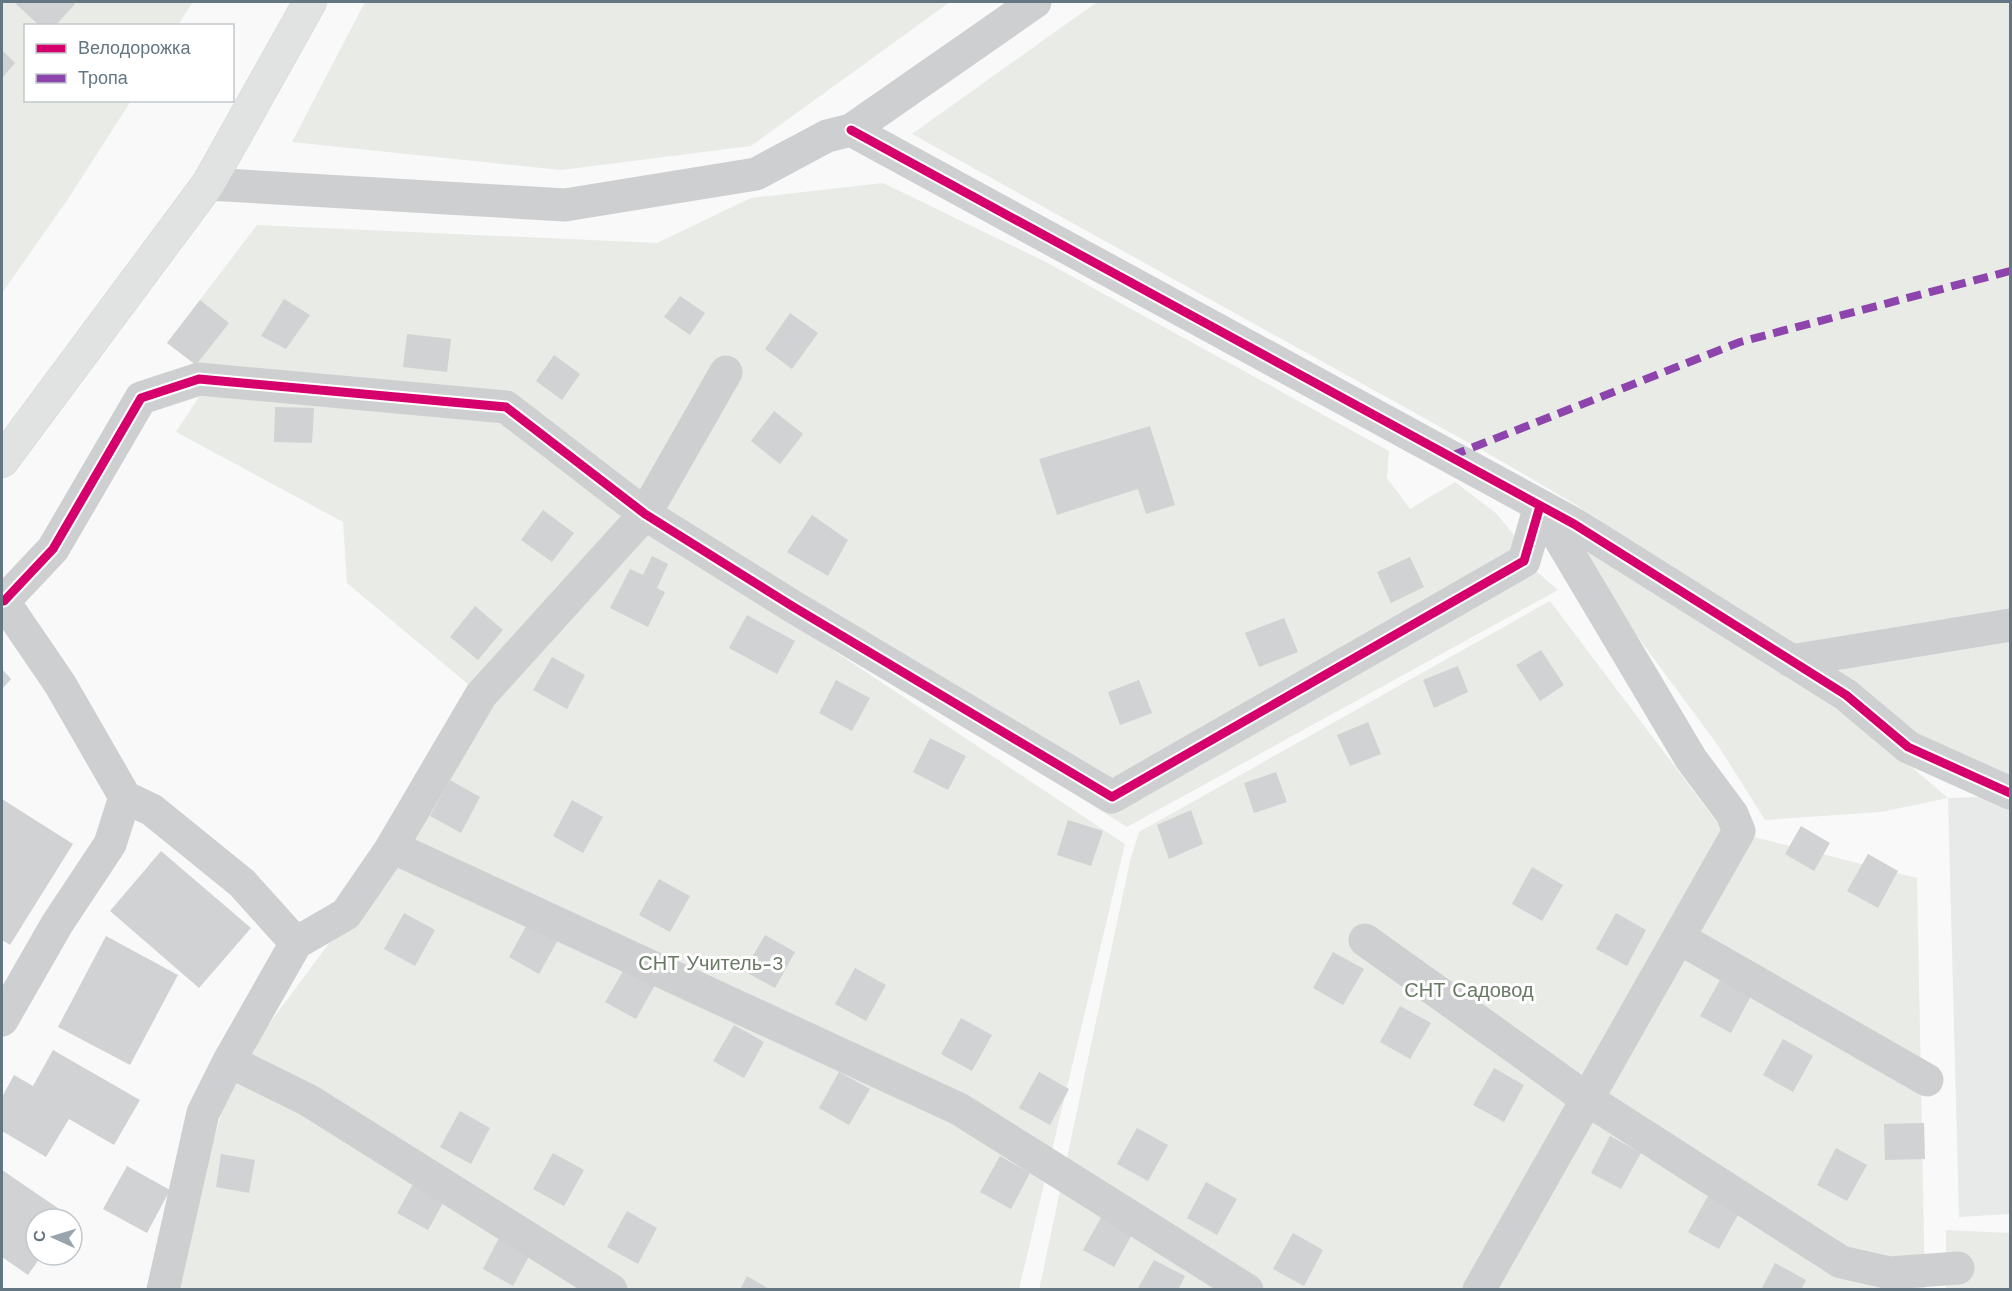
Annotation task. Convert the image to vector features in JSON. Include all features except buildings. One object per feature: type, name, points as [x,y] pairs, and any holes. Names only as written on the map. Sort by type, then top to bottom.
[{"type":"main road","points":[[2,461],[208,184],[310,2]]},
{"type":"street","points":[[208,184],[565,205],[756,174],[827,136],[851,130],[1035,2]]},
{"type":"street","points":[[851,130],[1540,506],[1846,695],[1908,747],[2010,793]]},
{"type":"street","points":[[163,1290],[203,1113],[229,1060],[296,943],[346,914],[390,850],[482,695],[645,513],[726,372]]},
{"type":"street","points":[[296,943],[242,883],[152,810],[125,797],[60,684],[3,600],[53,549],[141,398],[199,379],[506,407],[645,513],[792,606],[1112,797],[1524,561],[1540,506]]},
{"type":"street","points":[[1479,1290],[1739,831],[1732,814],[1691,759],[1540,506]]},
{"type":"street","points":[[1791,661],[2010,625]]},
{"type":"street","points":[[2,1020],[57,924],[110,844],[125,797]]},
{"type":"street","points":[[390,850],[403,852],[959,1109],[1247,1290]]},
{"type":"street","points":[[1679,938],[1927,1080]]},
{"type":"street","points":[[1365,940],[1587,1099],[1841,1262],[1890,1273],[1958,1268]]},
{"type":"street","points":[[229,1060],[309,1100],[611,1290]]},
{"type":"shaded area","points":[[2010,796],[2010,1214],[1959,1217],[1948,798]]},
{"type":"green space","points":[[2,2],[193,2],[179,24],[24,24],[24,102],[130,102],[68,199],[2,293]]},
{"type":"green space","points":[[365,2],[950,2],[751,146],[561,170],[292,142]]},
{"type":"green space","points":[[1097,2],[2010,2],[2010,778],[1916,734],[1578,506],[1498,459],[912,134]]},
{"type":"green space","name":"СНТ Учитель-3","points":[[883,183],[1044,261],[1389,451],[1387,478],[1410,509],[1455,482],[1497,514],[1537,564],[1526,562],[1558,590],[1127,827],[685,552],[1125,844],[1019,1289],[169,1289],[234,1071],[386,867],[481,695],[347,583],[343,522],[176,432],[201,394],[196,365],[167,343],[257,225],[657,243],[751,198]],"holes":[[[1150,426],[1174,505],[1138,489],[1057,515],[1039,459]]]},
{"type":"green space","points":[[1576,539],[1835,702],[1948,798],[1881,812],[1765,820],[1719,747],[1576,553]]},
{"type":"green space","name":"СНТ Садовод","points":[[1550,601],[1722,829],[1917,878],[1925,1289],[1039,1290],[1130,861],[1139,832]]},
{"type":"green space","points":[[1946,1230],[2010,1233],[2010,1289],[1946,1289]]},
{"type":"marked path","points":[[1451,456],[1740,342],[2010,271]]},
{"type":"cycle path","points":[[851,130],[1574,524],[1846,695],[1908,747],[2010,793]]},
{"type":"cycle path","points":[[4,601],[53,549],[141,398],[199,379],[506,407],[645,514],[792,606],[1112,797],[1524,561],[1540,506]]}]
